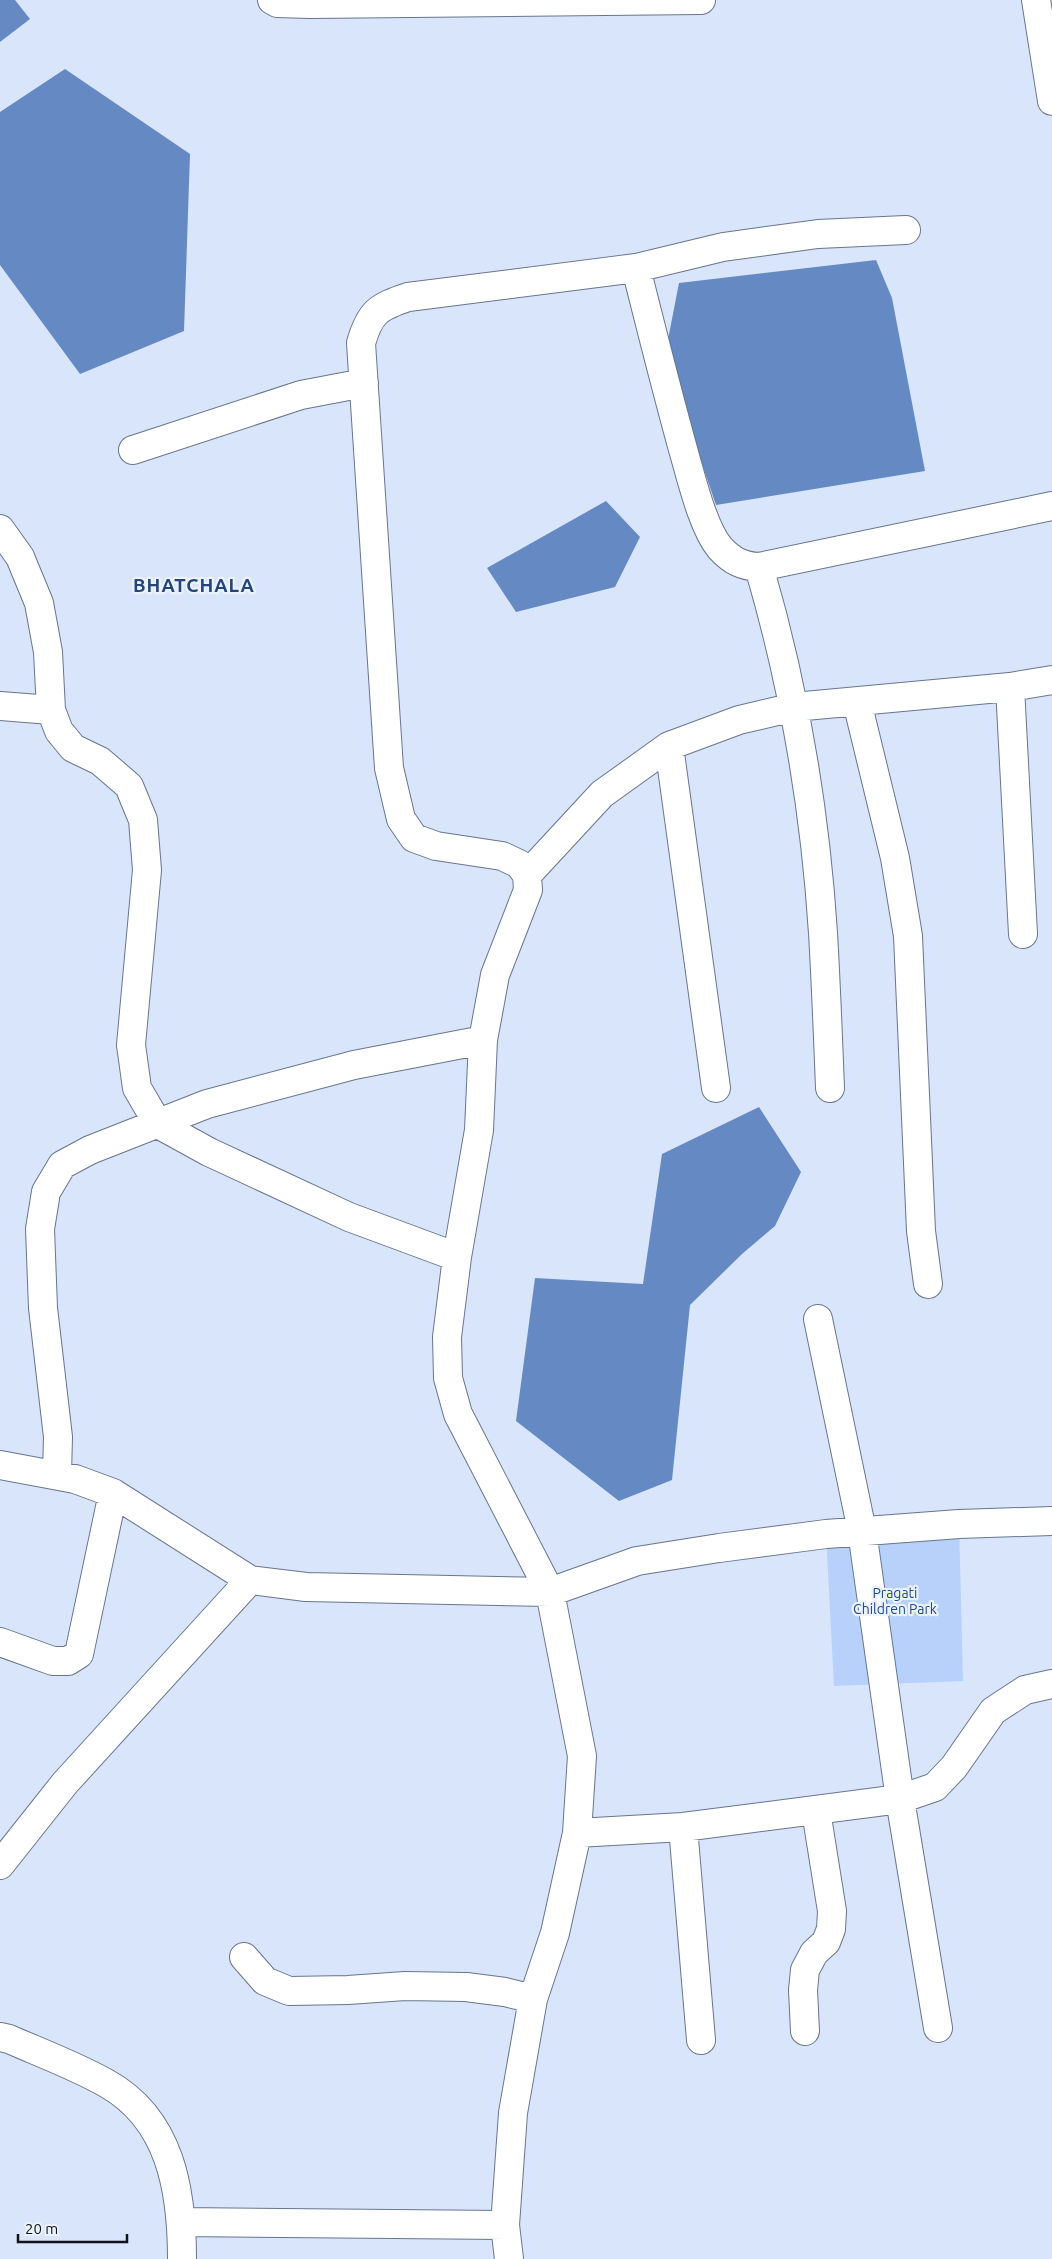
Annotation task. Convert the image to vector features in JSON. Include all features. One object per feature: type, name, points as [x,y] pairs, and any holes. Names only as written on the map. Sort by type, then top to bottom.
[{"type":"street","points":[[272,0],[277,3],[310,4],[701,0]]},
{"type":"street","points":[[1036,0],[1052,101]]},
{"type":"street","points":[[509,2259],[505,2225],[513,2113],[533,1999],[555,1933],[577,1833],[582,1756],[550,1592],[458,1414],[448,1378],[447,1337],[457,1257],[479,1130],[483,1040],[495,975],[528,890],[527,875],[519,864],[502,856],[436,846],[414,838],[401,819],[389,768],[361,343],[367,322],[386,305],[408,297],[636,268],[723,247],[809,235],[906,230]]},
{"type":"street","points":[[636,268],[669,401],[699,506],[718,546],[731,560],[744,566],[759,567],[1052,506]]},
{"type":"street","points":[[133,450],[301,395],[364,384]]},
{"type":"street","points":[[0,529],[20,558],[39,603],[48,652],[52,710],[59,731],[73,748],[100,761],[129,786],[143,820],[147,870],[130,1045],[137,1088],[158,1124],[208,1152],[349,1217],[457,1257]]},
{"type":"street","points":[[759,567],[779,637],[794,707],[808,789],[823,931],[830,1088]]},
{"type":"street","points":[[527,875],[602,794],[669,746],[739,720],[794,707],[1010,687],[1052,680]]},
{"type":"street","points":[[1010,687],[1023,934]]},
{"type":"street","points":[[857,702],[896,858],[908,936],[921,1231],[928,1284]]},
{"type":"street","points":[[0,706],[52,710]]},
{"type":"street","points":[[669,746],[716,1088]]},
{"type":"street","points":[[56,1474],[58,1437],[56,1404],[42,1288],[40,1229],[46,1192],[62,1166],[90,1150],[207,1104],[354,1065],[483,1040]]},
{"type":"street","points":[[818,1319],[862,1531],[900,1799],[938,2028]]},
{"type":"street","points":[[0,1465],[56,1474],[113,1493],[250,1580],[306,1587],[550,1592],[637,1561],[719,1548],[862,1531],[959,1524],[1052,1521]]},
{"type":"street","points":[[0,1642],[53,1661],[68,1661],[79,1654],[113,1493]]},
{"type":"street","points":[[0,1866],[65,1783],[250,1580]]},
{"type":"street","points":[[577,1833],[683,1827],[900,1799],[934,1787],[954,1767],[993,1711],[1026,1690],[1052,1684]]},
{"type":"street","points":[[805,2031],[803,1990],[805,1970],[814,1953],[826,1942],[831,1929],[832,1911],[816,1811]]},
{"type":"street","points":[[683,1827],[701,2040]]},
{"type":"street","points":[[244,1957],[265,1981],[289,1991],[348,1990],[405,1986],[466,1987],[505,1992],[533,1999]]},
{"type":"street","points":[[0,2037],[9,2039],[107,2083],[142,2110],[161,2138],[174,2174],[182,2222],[182,2259]]},
{"type":"street","points":[[182,2222],[505,2225]]},
{"type":"green space","name":"Pragati Children Park","points":[[959,1524],[963,1681],[834,1686],[826,1534]]},
{"type":"shaded area","points":[[0,0],[15,0],[30,19],[0,42]]},
{"type":"shaded area","points":[[65,69],[190,154],[184,331],[80,374],[0,265],[0,112]]},
{"type":"shaded area","points":[[876,260],[892,298],[925,471],[716,505],[665,355],[679,283]]},
{"type":"shaded area","points":[[606,501],[640,537],[615,587],[516,612],[487,568]]},
{"type":"shaded area","points":[[759,1107],[801,1172],[775,1226],[742,1254],[690,1305],[672,1480],[619,1501],[516,1421],[535,1278],[643,1284],[662,1154]]},
{"type":"district","name":"BHATCHALA","points":[[194,585]]}]
